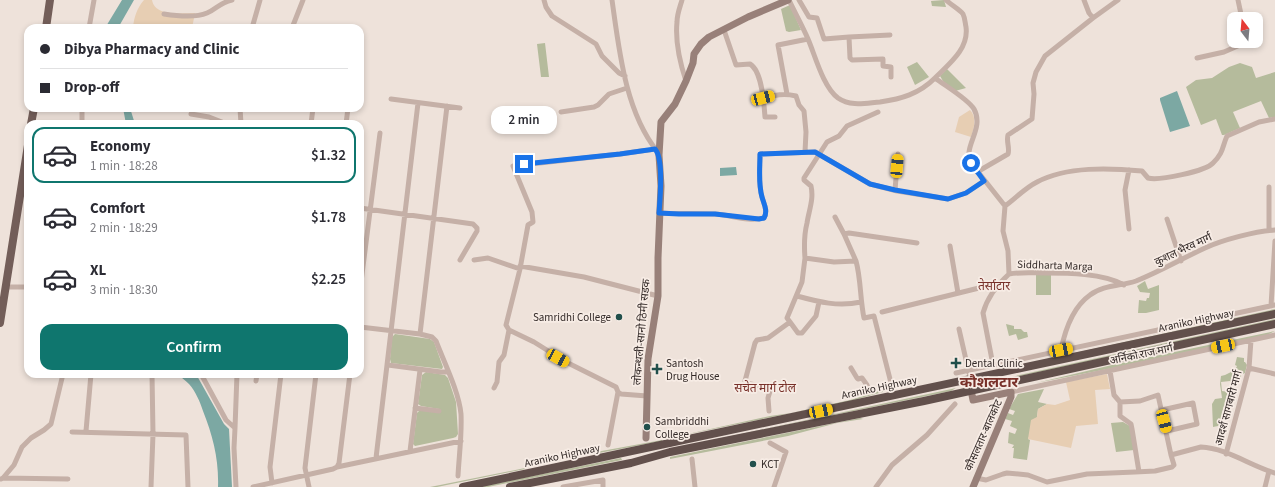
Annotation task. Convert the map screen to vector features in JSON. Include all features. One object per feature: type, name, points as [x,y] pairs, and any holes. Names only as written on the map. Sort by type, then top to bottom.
[{"type":"highway","name":"Araniko Highway","points":[[464,487],[1275,314]]},
{"type":"highway","name":"Araniko Highway","points":[[510,487],[631,462],[670,452],[924,401],[1275,324]]},
{"type":"highway","points":[[670,452],[671,444]]},
{"type":"main road","points":[[47,24],[50,0]]},
{"type":"main road","name":"लोकन्थली-सानो ठिमी सडक","points":[[646,438],[648,359],[658,296],[659,213],[661,186],[657,152],[662,122],[675,104],[693,63],[694,54],[701,44],[709,37],[760,11],[788,0]]},
{"type":"main road","points":[[0,324],[4,281],[24,168]]},
{"type":"main road","points":[[968,380],[973,400],[1011,392]]},
{"type":"main road","name":"कौसलतार-बालकोट","points":[[972,487],[1012,397],[1011,392]]},
{"type":"street","points":[[90,24],[94,0]]},
{"type":"street","points":[[164,14],[174,16],[207,13],[221,3],[232,0]]},
{"type":"street","points":[[253,24],[260,0]]},
{"type":"street","points":[[294,24],[303,0]]},
{"type":"street","points":[[544,0],[546,7],[552,16],[596,44],[602,56],[619,73],[625,76]]},
{"type":"street","points":[[608,446],[618,392],[616,387],[566,362],[534,342],[509,330],[506,326],[528,225],[533,222],[532,212],[513,166],[620,154],[657,152],[637,116],[627,88],[612,0]]},
{"type":"street","points":[[682,0],[676,22],[676,32],[681,64],[686,81]]},
{"type":"street","points":[[788,0],[808,39],[822,74],[830,89],[839,99],[856,105],[900,99],[923,88],[935,78],[959,52],[967,35],[964,17],[962,13],[946,0]]},
{"type":"street","points":[[799,0],[810,17],[816,18],[824,39],[890,35]]},
{"type":"street","points":[[1084,0],[1089,13],[1094,18]]},
{"type":"street","points":[[977,172],[1008,154],[1008,135],[1032,119],[1034,94],[1033,83],[1036,72],[1045,56],[1118,0]]},
{"type":"street","points":[[1238,0],[1241,12]]},
{"type":"street","points":[[810,17],[819,15]]},
{"type":"street","points":[[724,30],[736,65],[750,64],[755,69],[761,86],[765,117],[775,116]]},
{"type":"street","points":[[849,37],[850,58],[852,60],[882,59],[883,66],[891,67],[891,77]]},
{"type":"street","points":[[787,94],[778,45],[808,39]]},
{"type":"street","points":[[1197,58],[1224,52],[1233,48]]},
{"type":"street","points":[[935,78],[974,109],[976,131],[968,156],[977,172],[1005,206],[1004,231],[1008,251],[1009,274],[996,288],[986,306],[983,317],[993,365]]},
{"type":"street","points":[[561,112],[594,107],[609,94],[627,88]]},
{"type":"street","points":[[763,98],[778,94],[796,96],[799,105],[804,111],[806,132],[805,152]]},
{"type":"street","points":[[391,99],[460,108]]},
{"type":"street","points":[[376,458],[418,103]]},
{"type":"street","points":[[420,334],[447,106]]},
{"type":"street","points":[[819,302],[816,316],[802,333],[798,333],[787,318],[802,282],[805,258],[804,243],[807,222],[812,204],[811,186],[804,180],[804,178],[827,142],[839,136],[847,126],[878,112]]},
{"type":"street","points":[[191,114],[217,120]]},
{"type":"street","points":[[1005,206],[1037,182],[1054,176],[1080,170],[1142,171],[1148,178],[1156,179],[1175,176],[1208,167],[1212,165],[1220,155],[1227,136],[1259,122],[1275,119]]},
{"type":"street","points":[[364,259],[380,132]]},
{"type":"street","points":[[659,213],[715,214],[740,218],[764,218],[766,215],[766,209],[760,187],[760,154],[812,151],[820,154],[870,184],[948,199],[966,193],[984,181]]},
{"type":"street","points":[[895,190],[898,154]]},
{"type":"street","points":[[1129,170],[1125,190],[1129,229]]},
{"type":"street","points":[[1269,187],[1272,230]]},
{"type":"street","points":[[364,208],[475,225],[477,231],[460,260]]},
{"type":"street","points":[[835,217],[856,261],[864,318],[874,316],[891,383]]},
{"type":"street","points":[[1167,219],[1181,261]]},
{"type":"street","name":"कुशल‌ भैरव मार्ग","points":[[1061,350],[1066,330],[1074,313],[1084,300],[1100,289],[1124,285],[1167,268],[1217,243],[1272,230]]},
{"type":"street","points":[[844,234],[849,233],[917,243]]},
{"type":"street","points":[[956,373],[1273,305],[1275,241]]},
{"type":"street","points":[[950,246],[958,293]]},
{"type":"street","points":[[474,260],[488,258],[520,267],[584,277],[658,296]]},
{"type":"street","points":[[805,258],[834,262],[856,261]]},
{"type":"street","name":"Siddharta Marga","points":[[1009,274],[1070,273],[1116,281],[1124,285]]},
{"type":"street","points":[[4,281],[24,286]]},
{"type":"street","points":[[882,312],[988,286],[996,288]]},
{"type":"street","points":[[797,296],[819,302],[848,305],[861,302]]},
{"type":"street","points":[[770,411],[768,398],[770,390],[768,387],[745,383],[745,381],[755,343],[760,339],[768,338],[790,322]]},
{"type":"street","points":[[364,327],[420,334],[434,339],[460,406],[461,441],[458,476]]},
{"type":"street","points":[[959,329],[969,371],[968,380]]},
{"type":"street","points":[[494,388],[497,382],[499,362],[504,355],[509,330]]},
{"type":"street","name":"अर्निको राज मार्ग","points":[[1011,392],[1275,335]]},
{"type":"street","name":"आदर्श सागबारी मार्ग","points":[[1226,454],[1250,368],[1251,340]]},
{"type":"street","points":[[388,365],[420,370],[448,372]]},
{"type":"street","points":[[851,368],[858,380],[862,378],[869,390]]},
{"type":"street","points":[[1250,368],[1275,374]]},
{"type":"street","points":[[410,451],[420,370]]},
{"type":"street","points":[[1110,371],[1114,395],[1120,402],[1120,416],[1131,424],[1138,472]]},
{"type":"street","points":[[1,479],[14,465],[22,447],[31,438],[51,424],[62,378]]},
{"type":"street","points":[[86,432],[91,378]]},
{"type":"street","points":[[151,487],[153,434],[152,378]]},
{"type":"street","points":[[203,378],[226,420],[235,428]]},
{"type":"street","points":[[236,487],[234,448],[237,378]]},
{"type":"street","points":[[272,483],[270,467],[281,378]]},
{"type":"street","points":[[309,487],[305,468],[315,378]]},
{"type":"street","points":[[337,467],[339,463],[350,378]]},
{"type":"street","points":[[618,392],[624,395],[647,396]]},
{"type":"street","points":[[976,478],[986,480],[1007,473],[1028,475],[1047,482],[1087,474],[1155,471],[1172,467],[1174,465],[1158,395],[1140,401],[1120,402]]},
{"type":"street","points":[[1162,410],[1193,403],[1197,424],[1167,431]]},
{"type":"street","points":[[876,487],[892,465],[927,435],[955,404]]},
{"type":"street","points":[[415,408],[439,411]]},
{"type":"street","points":[[72,432],[186,435],[188,487]]},
{"type":"street","points":[[669,434],[671,444]]},
{"type":"street","points":[[253,487],[376,458],[461,441]]},
{"type":"street","points":[[770,443],[786,452],[774,487]]},
{"type":"street","points":[[1172,455],[1206,447],[1275,473]]},
{"type":"street","points":[[692,459],[695,487]]},
{"type":"street","points":[[1265,487],[1269,471]]},
{"type":"street","points":[[1,479],[68,479]]},
{"type":"street","points":[[563,487],[603,480],[603,487]]},
{"type":"green space","points":[[944,0],[946,7],[932,6],[931,1]]},
{"type":"green space","points":[[790,5],[801,30],[786,31],[781,9]]},
{"type":"green space","points":[[545,43],[549,77],[541,77],[537,44]]},
{"type":"green space","points":[[917,62],[929,77],[915,85],[907,67]]},
{"type":"green space","points":[[1240,63],[1252,67],[1256,78],[1275,72],[1275,117],[1269,118],[1261,101],[1233,112],[1240,128],[1222,135],[1216,119],[1201,125],[1186,87],[1196,80],[1212,78],[1229,67]]},
{"type":"green space","points":[[947,69],[966,88],[955,91],[943,81],[940,76]]},
{"type":"green space","points":[[1036,275],[1051,275],[1051,295],[1036,295]]},
{"type":"green space","points":[[1145,281],[1148,289],[1159,285],[1159,310],[1138,313],[1139,300],[1146,301],[1147,298],[1149,298],[1150,293],[1140,292],[1137,286]]},
{"type":"green space","points":[[1275,309],[1275,311],[1038,361]]},
{"type":"green space","points":[[1275,319],[1275,321],[997,381],[997,380]]},
{"type":"green space","points":[[1006,324],[1014,326],[1014,329],[1021,329],[1024,332],[1027,332],[1028,337],[1018,340],[1016,334],[1009,336]]},
{"type":"green space","points":[[1275,331],[1267,335],[1036,383],[1112,365]]},
{"type":"green space","points":[[395,334],[430,339],[434,342],[443,367],[442,369],[391,363],[392,337]]},
{"type":"green space","points":[[1237,357],[1244,358],[1244,362],[1247,365],[1245,373],[1241,375],[1238,383],[1231,383],[1230,381],[1221,382],[1222,391],[1228,392],[1225,412],[1222,412],[1221,423],[1218,426],[1213,427],[1212,404],[1215,399],[1222,398],[1220,384],[1221,376],[1235,370],[1237,366],[1235,365]]},
{"type":"green space","points":[[426,372],[445,375],[448,378],[456,402],[458,434],[453,438],[415,446],[413,444],[417,413],[419,411],[439,409],[421,406],[418,404],[422,375]]},
{"type":"green space","points":[[892,387],[893,389],[851,401],[674,437],[850,400]]},
{"type":"green space","points":[[956,388],[951,391],[703,442]]},
{"type":"green space","points":[[1044,389],[1038,402],[1047,404],[1038,409],[1037,417],[1028,439],[1030,440],[1027,460],[1013,458],[1014,448],[1012,448],[1014,445],[1008,443],[1009,432],[1015,434],[1017,429],[1010,426],[1012,421],[1005,419],[1008,413],[1013,415],[1015,411],[1009,409],[1018,394]]},
{"type":"green space","points":[[860,418],[863,419],[837,423],[788,436],[670,459],[670,457]]},
{"type":"green space","points":[[1123,422],[1130,426],[1134,450],[1116,452],[1111,423]]},
{"type":"green space","points":[[662,440],[599,453],[596,452]]},
{"type":"green space","points":[[621,458],[622,460],[488,487],[479,487]]},
{"type":"green space","points":[[525,468],[437,487],[430,487]]},
{"type":"sand","points":[[144,0],[152,0],[154,5],[163,12],[195,13],[193,24],[134,24],[139,6]]},
{"type":"sand","points":[[970,110],[974,116],[974,126],[971,137],[955,132],[959,117]]},
{"type":"sand","points":[[1107,374],[1110,389],[1095,390],[1098,424],[1076,426],[1071,448],[1028,439],[1031,420],[1037,417],[1038,409],[1047,404],[1055,405],[1070,400],[1066,382]]},
{"type":"water","points":[[122,0],[134,0],[120,24],[107,24]]},
{"type":"water","points":[[1177,91],[1190,126],[1170,132],[1160,98]]},
{"type":"water","points":[[124,112],[131,112],[134,120],[125,120]]},
{"type":"water","points":[[736,167],[737,175],[720,176],[720,168]]},
{"type":"water","points":[[182,378],[198,378],[224,424],[229,429],[232,487],[218,487],[216,458],[207,420],[194,390]]},
{"type":"place","name":"Samridhi College","points":[[619,317]]},
{"type":"place","name":"Dental Clinic","points":[[956,363]]},
{"type":"place","name":"Santosh Drug House","points":[[657,369]]},
{"type":"place","name":"Sambriddhi College","points":[[647,427]]},
{"type":"place","name":"KCT","points":[[753,464]]},
{"type":"district","name":"तेर्साटार","points":[[994,286]]},
{"type":"district","name":"कौशलटार","points":[[989,382]]},
{"type":"district","name":"सचेत मार्ग टोल","points":[[765,388]]},
{"type":"route","points":[[524,164],[655,149],[659,155],[661,186],[659,213],[715,214],[759,219],[764,218],[766,215],[766,209],[760,187],[760,154],[812,151],[840,165],[870,184],[948,199],[966,193],[984,181],[971,163]]}]
